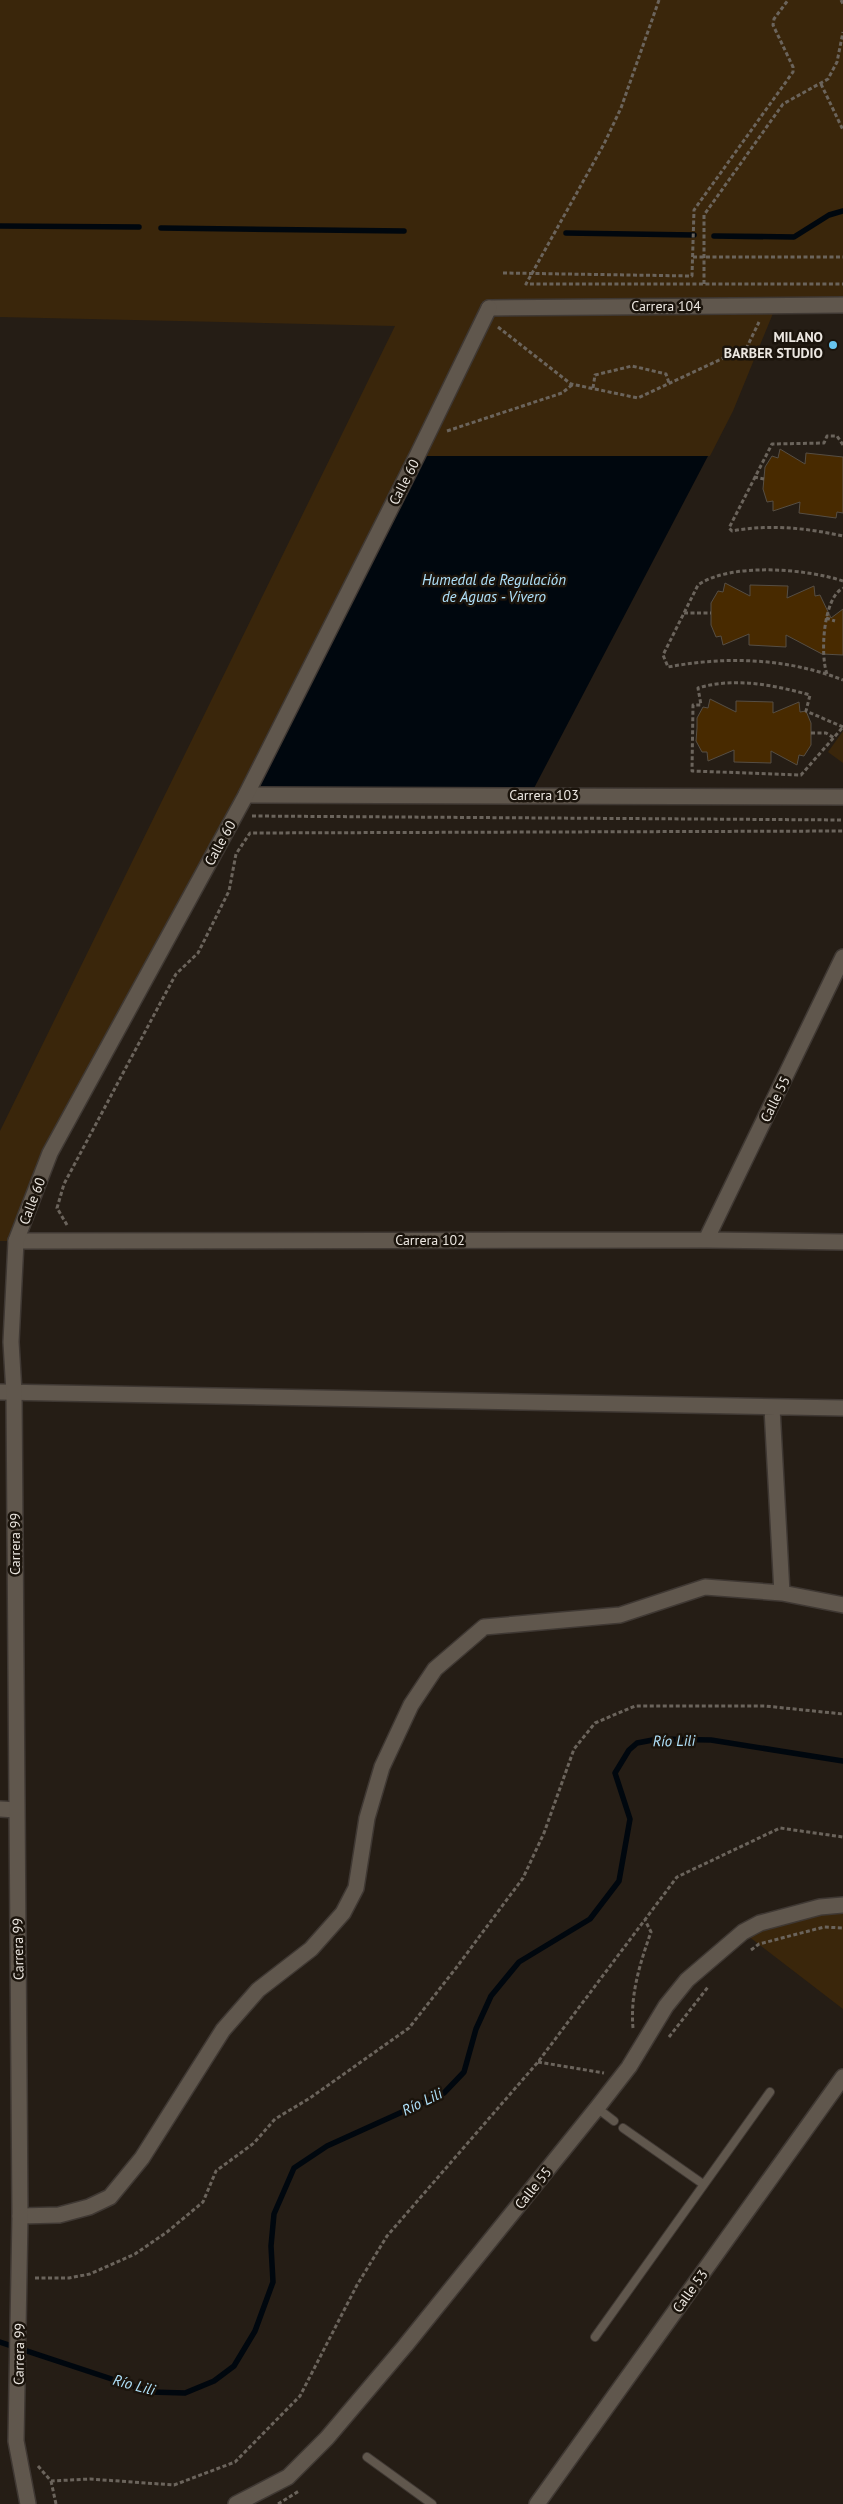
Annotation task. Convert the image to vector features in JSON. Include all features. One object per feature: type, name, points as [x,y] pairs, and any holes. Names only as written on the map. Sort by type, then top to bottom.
[{"type":"street","name":"Carrera 104","points":[[489,308],[843,305]]},
{"type":"street","name":"Calle 60","points":[[7,1392],[16,1241],[51,1150],[246,795],[417,456],[489,308]]},
{"type":"street","name":"Carrera 103","points":[[246,795],[843,797]]},
{"type":"street","name":"Calle 55","points":[[706,1240],[843,957]]},
{"type":"street","name":"Carrera 102","points":[[16,1241],[706,1240],[843,1242]]},
{"type":"street","points":[[7,1392],[843,1408]]},
{"type":"street","name":"Carrera 99","points":[[7,1392],[16,1810],[20,2216],[20,2311],[16,2441],[28,2504]]},
{"type":"street","points":[[772,1408],[782,1593]]},
{"type":"street","points":[[20,2216],[59,2215],[89,2207],[110,2197],[142,2158],[223,2030],[258,1990],[311,1949],[343,1912],[356,1888],[367,1818],[386,1758],[411,1705],[435,1669],[466,1640],[484,1627],[620,1615],[705,1587],[782,1593],[843,1605]]},
{"type":"street","points":[[0,1809],[16,1810]]},
{"type":"street","name":"Calle 55","points":[[236,2504],[288,2477],[327,2438],[405,2346],[597,2108],[629,2067],[666,2006],[687,1980],[742,1932],[760,1923],[802,1912],[843,1905]]},
{"type":"street","name":"Calle 53","points":[[537,2504],[843,2077]]},
{"type":"lane","points":[[594,2337],[770,2092]]},
{"type":"lane","points":[[597,2108],[614,2121]]},
{"type":"lane","points":[[623,2128],[703,2184]]},
{"type":"lane","points":[[367,2457],[432,2504]]},
{"type":"path","points":[[659,0],[620,108],[604,144],[526,284],[843,284]]},
{"type":"path","points":[[503,273],[692,276],[694,210],[793,72],[793,66],[773,25],[774,19],[788,0]]},
{"type":"path","points":[[841,0],[843,4]]},
{"type":"path","points":[[704,284],[704,215],[783,104],[828,79],[833,72],[843,32]]},
{"type":"path","points":[[821,84],[843,130]]},
{"type":"path","points":[[693,257],[843,257]]},
{"type":"path","points":[[496,325],[572,384],[638,398],[747,347],[766,306]]},
{"type":"path","points":[[592,388],[595,375],[632,366],[666,374],[669,383]]},
{"type":"path","points":[[442,432],[562,393],[572,384]]},
{"type":"path","points":[[843,445],[837,436],[827,436],[824,443],[772,444],[729,528],[732,531],[762,527],[794,528],[843,536]]},
{"type":"path","points":[[754,477],[764,479]]},
{"type":"path","points":[[843,581],[816,574],[778,570],[729,574],[703,582],[698,585],[663,655],[668,667],[725,659],[796,666],[843,680]]},
{"type":"path","points":[[828,675],[822,651],[827,618],[830,602],[838,590],[843,588]]},
{"type":"path","points":[[684,613],[711,613]]},
{"type":"path","points":[[827,618],[835,621]]},
{"type":"path","points":[[718,683],[764,685],[810,695],[806,711],[843,727],[801,775],[692,771],[691,729],[693,705],[701,705],[698,688],[718,683]]},
{"type":"path","points":[[691,729],[696,728]]},
{"type":"path","points":[[811,733],[826,733],[834,738]]},
{"type":"path","points":[[234,816],[843,820]]},
{"type":"path","points":[[76,1241],[57,1208],[64,1184],[162,998],[176,974],[198,953],[229,891],[236,854],[250,833],[843,831]]},
{"type":"path","points":[[35,2285],[35,2277],[69,2278],[90,2274],[135,2254],[167,2232],[202,2202],[216,2172],[254,2143],[275,2119],[310,2098],[409,2028],[523,1878],[544,1833],[574,1749],[595,1723],[635,1706],[765,1706],[843,1714]]},
{"type":"path","points":[[51,2481],[90,2479],[174,2485],[235,2462],[300,2396],[357,2285],[387,2236],[538,2062],[677,1877],[780,1828],[843,1836]]},
{"type":"path","points":[[634,2035],[631,2012],[635,1986],[650,1932],[645,1920]]},
{"type":"path","points":[[538,2062],[604,2073],[618,2072],[629,2067]]},
{"type":"path","points":[[37,2464],[51,2481],[56,2504]]},
{"type":"shaded area","points":[[0,0],[843,0],[843,305],[776,306],[733,411],[710,456],[416,456],[50,1153],[16,1241],[0,1241],[0,1131],[395,326],[0,317]]},
{"type":"shaded area","points":[[843,731],[843,763],[828,752]]},
{"type":"shaded area","points":[[843,1905],[843,2009],[743,1932]]},
{"type":"water","name":"Humedal de Regulación de Aguas - Vivero","points":[[417,456],[708,456],[532,792],[246,795]]},
{"type":"building","points":[[780,449],[805,464],[806,453],[843,457],[843,513],[837,512],[836,518],[799,513],[800,502],[773,511],[773,501],[767,502],[763,489],[765,467],[772,456],[778,458]]},
{"type":"building","points":[[725,583],[750,596],[750,585],[788,586],[787,598],[814,586],[815,596],[820,595],[831,618],[843,609],[843,655],[822,654],[786,635],[786,647],[749,645],[749,634],[723,645],[721,636],[716,637],[711,625],[711,603],[718,591],[723,592]]},
{"type":"building","points":[[710,699],[736,712],[736,701],[773,702],[773,713],[799,702],[800,712],[806,711],[811,723],[811,745],[804,756],[799,755],[797,765],[771,751],[771,763],[734,762],[734,750],[708,761],[707,752],[702,752],[696,741],[697,718],[703,707],[708,708]]},
{"type":"waterway","points":[[714,236],[794,237],[829,215],[843,211]]},
{"type":"waterway","points":[[0,226],[139,227]]},
{"type":"waterway","points":[[161,228],[404,231]]},
{"type":"waterway","points":[[566,233],[694,235]]},
{"type":"waterway","name":"Río Lili","points":[[0,2342],[151,2392],[185,2393],[214,2381],[234,2366],[255,2331],[273,2282],[271,2246],[274,2214],[294,2168],[327,2146],[444,2093],[464,2072],[476,2029],[491,1996],[519,1962],[590,1919],[619,1881],[630,1819],[615,1773],[629,1750],[637,1743],[658,1739],[711,1740],[843,1761]]},
{"type":"place","name":"MILANO BARBER STUDIO","points":[[833,345]]}]
